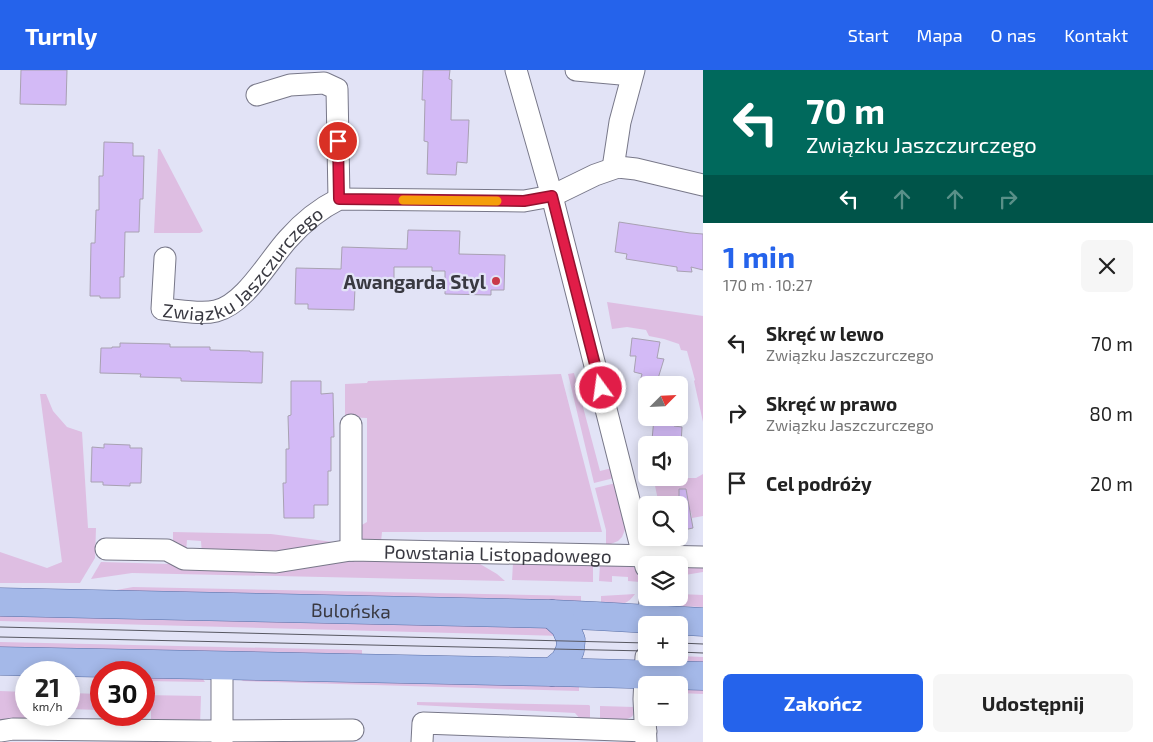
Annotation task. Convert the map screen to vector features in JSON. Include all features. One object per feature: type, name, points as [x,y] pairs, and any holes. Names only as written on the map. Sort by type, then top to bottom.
[{"type":"main road","name":"Bulońska","points":[[0,602],[596,616],[650,614],[703,622]]},
{"type":"main road","points":[[552,614],[565,626],[571,640],[570,650],[564,661],[552,672]]},
{"type":"main road","points":[[0,660],[552,672],[645,666],[703,676]]},
{"type":"street","points":[[516,70],[552,196],[644,556]]},
{"type":"street","points":[[576,70],[633,73],[620,122],[613,168],[636,169],[703,185]]},
{"type":"street","name":"Związku Jaszczurczego","points":[[257,95],[290,85],[324,83],[337,89],[339,199]]},
{"type":"street","name":"Związku Jaszczurczego","points":[[165,258],[162,309],[217,311],[232,304],[247,290],[288,239],[314,214],[339,199],[524,201],[552,196],[613,168]]},
{"type":"street","points":[[351,425],[351,550]]},
{"type":"street","name":"Powstania Listopadowego","points":[[106,549],[167,550],[184,559],[276,562],[351,550],[638,561]]},
{"type":"street","name":"Powstania Listopadowego","points":[[688,558],[703,557]]},
{"type":"street","points":[[222,665],[222,736]]},
{"type":"street","points":[[422,742],[423,723],[646,736],[644,712],[645,666]]},
{"type":"street","points":[[0,731],[13,729],[222,736],[353,730]]},
{"type":"shaded area","points":[[158,149],[160,149],[203,231],[200,233],[154,233]]},
{"type":"shaded area","points":[[607,302],[703,316],[703,422],[687,351],[681,350],[679,344],[649,336],[646,330],[627,327],[612,329]]},
{"type":"shaded area","points":[[574,373],[600,471],[612,468],[614,478],[594,483],[568,374]]},
{"type":"shaded area","points":[[561,374],[602,532],[382,532],[381,542],[362,540],[358,537],[360,526],[367,522],[367,418],[345,417],[345,384],[367,383],[368,381]]},
{"type":"shaded area","points":[[40,394],[46,394],[53,411],[67,427],[82,432],[88,528],[96,528],[95,558],[80,583],[0,583],[0,552],[47,568],[62,562]]},
{"type":"shaded area","points":[[703,474],[703,516],[692,518],[691,512],[688,512],[688,496],[657,496],[655,486],[688,486],[688,478],[696,478]]},
{"type":"shaded area","points":[[616,483],[626,527],[618,541],[606,546],[606,530],[595,488]]},
{"type":"shaded area","points":[[173,532],[271,534],[333,542],[328,547],[319,550],[202,554],[201,541],[187,540],[186,552],[173,546]]},
{"type":"shaded area","points":[[328,560],[475,561],[505,581],[132,573],[91,579],[101,562],[274,567]]},
{"type":"shaded area","points":[[703,562],[703,572],[688,574],[688,564]]},
{"type":"shaded area","points":[[513,563],[593,563],[593,582],[512,580]]},
{"type":"shaded area","points":[[600,563],[633,566],[638,576],[638,582],[628,581],[628,577],[612,576],[612,582],[599,581]]},
{"type":"shaded area","points":[[133,587],[581,596],[581,605],[100,593]]},
{"type":"shaded area","points":[[635,594],[624,604],[601,605],[601,596]]},
{"type":"shaded area","points":[[688,594],[703,595],[703,607],[672,606],[688,606]]},
{"type":"shaded area","points":[[0,613],[549,625],[562,636],[0,621]]},
{"type":"shaded area","points":[[0,642],[362,650],[362,654],[0,650]]},
{"type":"shaded area","points":[[688,656],[703,657],[703,667],[678,666],[688,666]]},
{"type":"shaded area","points":[[155,676],[203,679],[205,682],[155,681]]},
{"type":"shaded area","points":[[251,677],[579,685],[579,691],[241,681]]},
{"type":"shaded area","points":[[688,688],[703,689],[703,694],[688,693]]},
{"type":"shaded area","points":[[0,691],[15,692],[15,723],[0,723]]},
{"type":"shaded area","points":[[80,693],[90,694],[90,710],[80,709]]},
{"type":"shaded area","points":[[155,695],[201,696],[200,726],[155,723]]},
{"type":"shaded area","points":[[417,702],[589,705],[590,720],[581,720],[575,713],[417,705]]},
{"type":"shaded area","points":[[600,706],[634,707],[634,713],[628,719],[600,721]]},
{"type":"building","points":[[21,70],[67,70],[66,105],[20,104]]},
{"type":"building","points":[[423,70],[450,70],[449,79],[452,80],[451,120],[469,120],[467,163],[457,162],[456,175],[427,174],[428,142],[424,141],[425,100],[422,100]]},
{"type":"building","points":[[104,142],[133,143],[133,156],[144,156],[143,199],[140,199],[139,232],[125,232],[124,277],[120,277],[120,298],[90,296],[91,243],[95,243],[96,210],[99,210],[99,176],[103,176]]},
{"type":"building","points":[[619,222],[703,234],[703,270],[691,267],[692,272],[677,271],[677,267],[626,259],[627,254],[615,252]]},
{"type":"building","points":[[408,230],[460,231],[459,254],[505,255],[504,290],[491,290],[491,295],[445,294],[445,271],[432,271],[432,267],[394,267],[394,281],[381,280],[381,284],[375,284],[375,288],[355,288],[354,310],[308,309],[308,304],[295,304],[296,268],[341,269],[342,247],[407,249]]},
{"type":"building","points":[[632,338],[660,342],[657,358],[664,359],[659,376],[641,376],[642,374],[634,372],[636,356],[630,356]]},
{"type":"building","points":[[120,343],[170,344],[170,347],[210,347],[210,350],[263,352],[262,383],[181,381],[181,378],[140,377],[141,374],[100,373],[101,348],[120,347]]},
{"type":"building","points":[[291,381],[321,381],[321,394],[333,393],[334,437],[331,437],[331,471],[328,471],[328,505],[314,505],[314,518],[284,518],[283,483],[286,483],[286,449],[289,449],[288,416],[291,415]]},
{"type":"building","points":[[653,426],[682,427],[681,436],[652,436]]},
{"type":"building","points":[[104,444],[130,445],[130,448],[142,448],[141,483],[130,483],[130,486],[103,485],[103,482],[91,482],[92,447],[104,448]]},
{"type":"building","points":[[679,489],[686,489],[687,496],[679,496]]},
{"type":"building","points":[[688,500],[693,528],[688,529]]},
{"type":"tram line","points":[[0,627],[638,643]]},
{"type":"tram line","points":[[0,637],[638,651]]},
{"type":"tram line","points":[[688,643],[703,644]]},
{"type":"tram line","points":[[688,652],[703,653]]},
{"type":"slow traffic","points":[[403,200],[497,201]]},
{"type":"place","name":"Awangarda Styl","points":[[496,281]]},
{"type":"route","points":[[338,141],[339,199],[524,201],[552,196],[601,388]]}]
